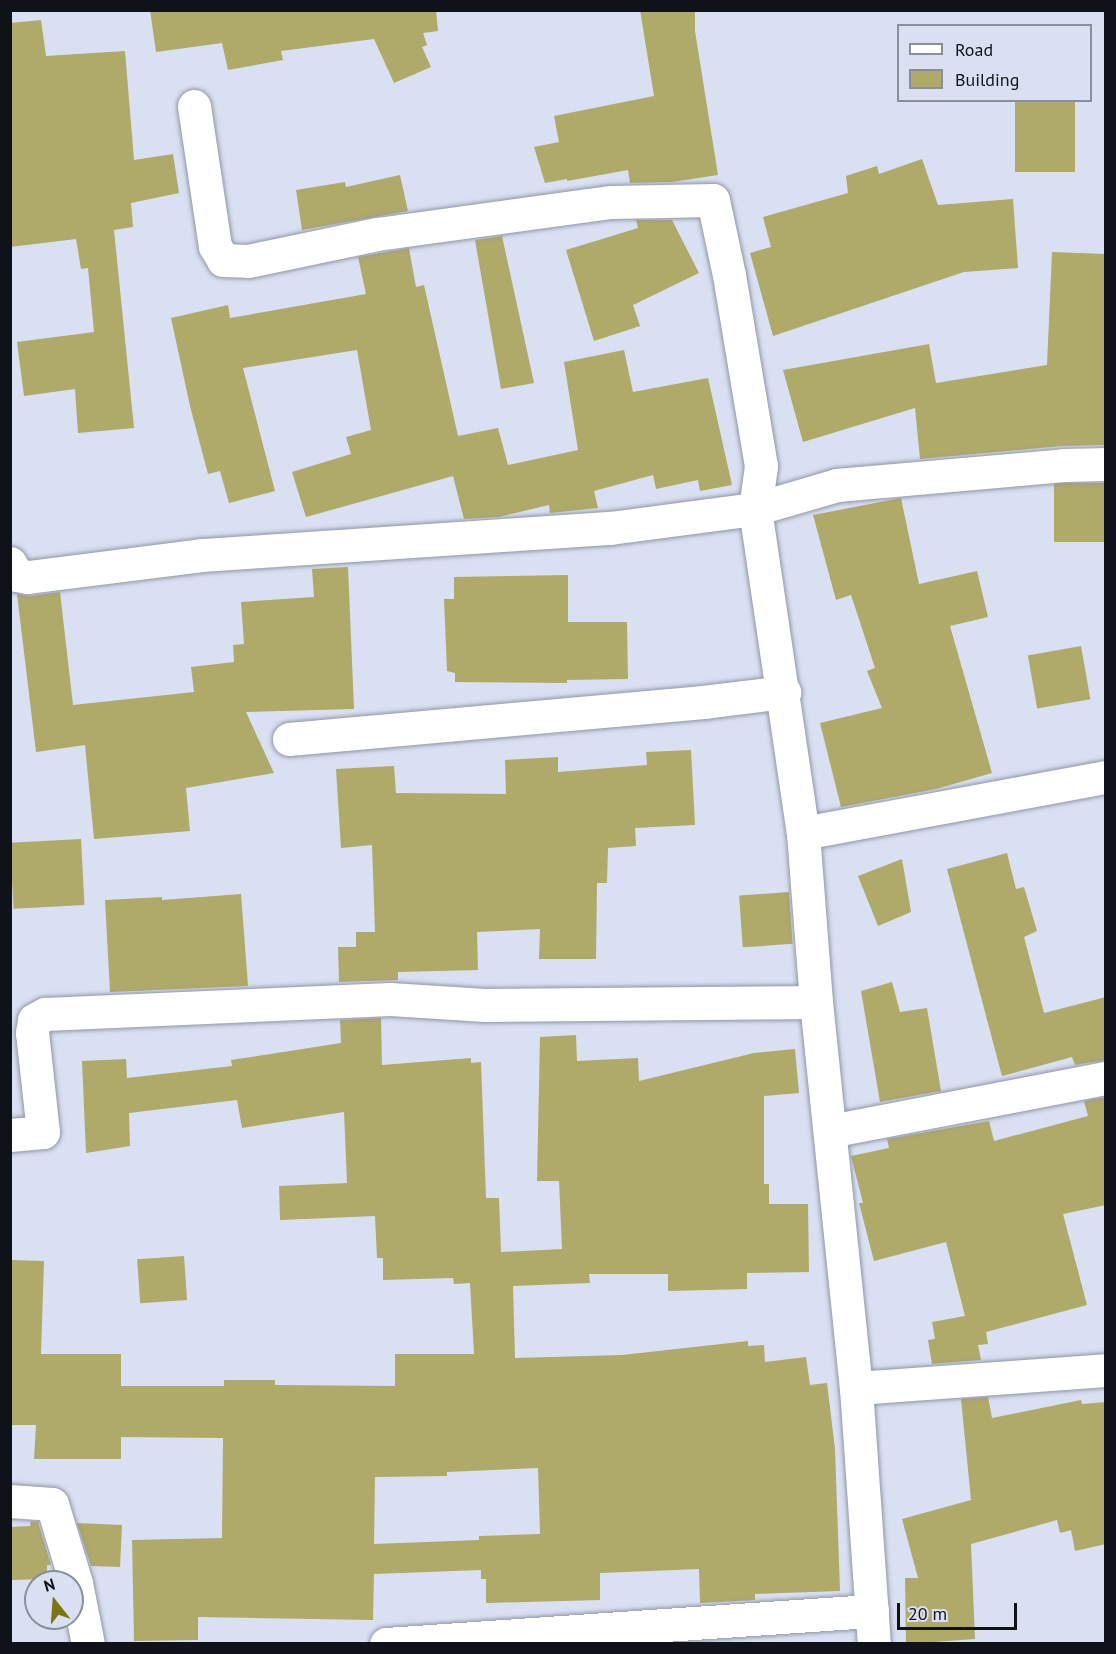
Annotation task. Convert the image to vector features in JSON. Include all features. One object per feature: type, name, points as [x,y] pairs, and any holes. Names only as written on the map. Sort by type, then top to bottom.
[{"type":"street","points":[[194,106],[215,246],[222,260],[248,261],[377,234],[611,202],[713,200],[727,265],[761,466],[755,509],[770,616],[784,692],[803,833],[816,1002],[831,1131],[855,1388],[874,1644]]},
{"type":"street","points":[[10,563],[18,575],[28,577],[202,555],[610,528],[755,509],[837,485],[1064,465],[1106,465]]},
{"type":"street","points":[[289,739],[703,702],[784,692]]},
{"type":"street","points":[[803,833],[1106,777]]},
{"type":"street","points":[[10,1135],[44,1132],[32,1033],[34,1020],[45,1014],[390,999],[532,1006],[816,1002]]},
{"type":"street","points":[[831,1131],[1106,1078]]},
{"type":"street","points":[[855,1388],[1106,1370]]},
{"type":"street","points":[[10,1501],[52,1504],[76,1583],[88,1644]]},
{"type":"street","points":[[386,1644],[872,1611]]},
{"type":"building","points":[[150,10],[436,10],[438,31],[423,33],[427,45],[422,47],[431,67],[394,83],[374,39],[281,51],[283,60],[228,70],[222,43],[156,52]]},
{"type":"building","points":[[640,10],[695,10],[695,31],[718,175],[672,182],[630,183],[628,170],[545,183],[534,147],[559,142],[554,116],[654,96]]},
{"type":"building","points":[[41,20],[46,56],[125,51],[134,160],[173,154],[179,193],[131,203],[133,227],[114,230],[134,428],[78,433],[75,389],[24,396],[17,342],[94,332],[88,268],[81,269],[76,239],[10,247],[10,23]]},
{"type":"building","points":[[1015,102],[1075,102],[1075,172],[1015,172]]},
{"type":"building","points":[[922,159],[938,205],[1013,199],[1018,268],[964,272],[773,336],[750,253],[771,247],[763,217],[848,193],[846,176],[877,166],[879,174]]},
{"type":"building","points":[[400,175],[408,211],[302,230],[296,190],[345,182],[346,187]]},
{"type":"building","points":[[636,220],[672,220],[699,273],[633,305],[640,326],[594,341],[566,250],[638,228]]},
{"type":"building","points":[[502,236],[534,383],[501,389],[475,240]]},
{"type":"building","points":[[409,248],[416,287],[424,285],[458,436],[498,428],[508,465],[578,450],[564,362],[624,350],[633,392],[708,378],[732,485],[700,491],[698,480],[656,489],[653,475],[594,491],[598,508],[550,513],[549,505],[499,517],[464,519],[453,476],[306,517],[292,472],[351,454],[346,437],[371,430],[357,350],[243,368],[275,491],[229,503],[220,471],[208,474],[190,406],[171,318],[228,305],[230,318],[366,294],[358,257]]},
{"type":"building","points":[[1052,252],[1106,254],[1106,445],[1062,446],[920,459],[915,408],[803,442],[783,370],[929,344],[936,383],[1047,365]]},
{"type":"building","points":[[1054,483],[1106,483],[1106,542],[1054,542]]},
{"type":"building","points":[[901,498],[919,584],[977,571],[988,617],[950,626],[992,773],[936,789],[841,807],[820,723],[882,708],[867,671],[875,668],[851,595],[836,600],[813,515]]},
{"type":"building","points":[[348,567],[354,709],[246,712],[274,773],[186,788],[190,831],[94,839],[85,745],[36,752],[17,594],[30,596],[60,592],[73,705],[194,692],[191,667],[234,662],[233,645],[244,644],[241,602],[314,597],[312,569]]},
{"type":"building","points":[[568,575],[568,622],[627,622],[628,679],[567,680],[567,683],[455,682],[455,673],[447,671],[444,599],[454,599],[454,577]]},
{"type":"building","points":[[1081,646],[1090,699],[1037,709],[1028,655]]},
{"type":"building","points":[[691,750],[695,825],[635,828],[636,846],[608,848],[607,883],[597,883],[596,959],[539,959],[540,929],[477,932],[478,970],[398,972],[398,980],[339,982],[338,947],[356,947],[356,932],[375,932],[372,845],[341,848],[336,769],[394,766],[396,793],[506,794],[505,760],[558,757],[558,772],[647,765],[646,752]]},
{"type":"building","points":[[81,839],[84,905],[14,909],[10,843]]},
{"type":"building","points":[[1007,853],[1016,889],[1024,887],[1037,931],[1024,937],[1044,1013],[1106,997],[1106,1060],[1075,1065],[1072,1057],[1002,1076],[947,869]]},
{"type":"building","points":[[902,859],[911,912],[878,926],[858,876]]},
{"type":"building","points":[[789,892],[793,944],[743,947],[739,895]]},
{"type":"building","points":[[241,894],[248,986],[110,992],[105,900],[162,897],[162,900]]},
{"type":"building","points":[[892,982],[900,1012],[927,1008],[941,1091],[880,1102],[861,991]]},
{"type":"building","points":[[381,1018],[382,1065],[471,1058],[471,1063],[481,1062],[486,1198],[499,1198],[501,1252],[562,1249],[559,1181],[537,1181],[540,1037],[576,1035],[577,1061],[638,1058],[639,1081],[754,1053],[795,1049],[799,1093],[764,1096],[764,1184],[769,1184],[769,1204],[808,1204],[809,1272],[747,1273],[747,1289],[668,1291],[668,1274],[589,1274],[590,1283],[513,1286],[515,1358],[622,1355],[748,1341],[748,1346],[764,1345],[765,1362],[806,1357],[810,1385],[827,1383],[835,1449],[840,1591],[755,1594],[755,1600],[700,1603],[699,1569],[600,1573],[600,1600],[486,1603],[486,1579],[481,1579],[481,1570],[374,1574],[373,1620],[198,1617],[198,1640],[134,1641],[132,1540],[222,1538],[223,1438],[121,1437],[121,1459],[34,1459],[36,1425],[10,1425],[10,1260],[44,1261],[41,1354],[121,1354],[121,1386],[224,1386],[224,1380],[275,1380],[275,1385],[395,1386],[395,1354],[474,1354],[470,1283],[454,1284],[453,1278],[383,1280],[383,1258],[377,1258],[375,1216],[280,1220],[279,1186],[347,1183],[344,1112],[242,1128],[237,1100],[129,1113],[130,1146],[86,1153],[82,1061],[126,1059],[127,1078],[232,1066],[231,1060],[341,1043],[340,1020]],"holes":[[[538,1468],[540,1534],[479,1536],[479,1540],[374,1544],[375,1477],[447,1476],[447,1472]]]},
{"type":"building","points":[[1106,1097],[1106,1205],[1063,1214],[1087,1305],[986,1332],[988,1344],[978,1345],[981,1360],[932,1364],[928,1340],[935,1339],[932,1322],[965,1316],[946,1242],[874,1261],[859,1203],[863,1203],[851,1156],[889,1148],[887,1139],[989,1121],[994,1141],[1088,1116],[1084,1101]]},
{"type":"building","points":[[184,1256],[187,1300],[140,1303],[137,1259]]},
{"type":"building","points":[[988,1397],[992,1418],[1081,1400],[1082,1404],[1106,1402],[1106,1544],[1075,1551],[1071,1530],[1060,1533],[1057,1520],[971,1544],[975,1639],[906,1644],[905,1578],[918,1578],[902,1519],[971,1500],[961,1399]]},
{"type":"building","points":[[31,1521],[38,1522],[51,1565],[47,1565],[47,1570],[24,1570],[24,1580],[10,1580],[10,1527],[30,1526]]},
{"type":"building","points":[[77,1523],[122,1525],[120,1567],[91,1566]]}]
